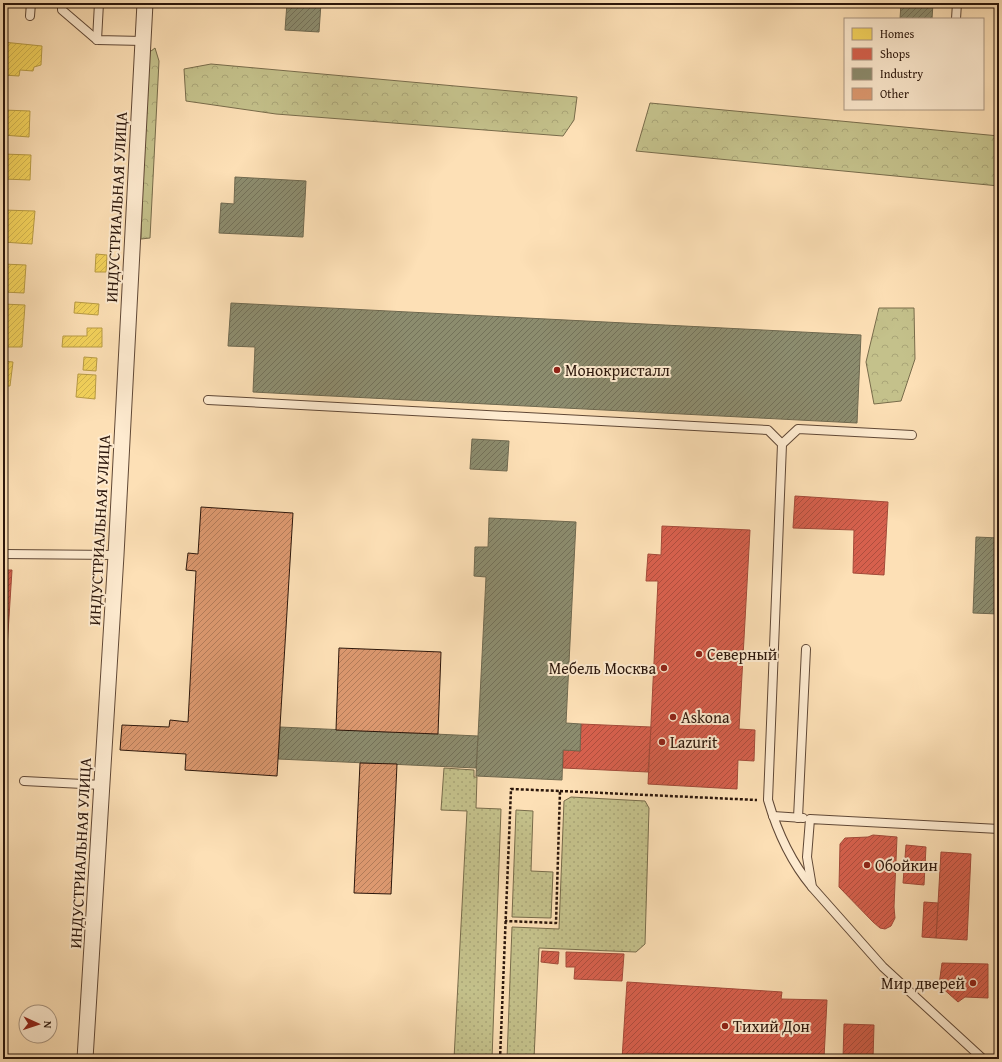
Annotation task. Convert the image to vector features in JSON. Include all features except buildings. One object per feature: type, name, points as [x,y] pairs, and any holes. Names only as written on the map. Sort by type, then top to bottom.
[{"type":"street","name":"ИНДУСТРИАЛЬНАЯ УЛИЦА","points":[[85,1059],[116,555],[145,3]]},
{"type":"lane","points":[[30,16],[31,3]]},
{"type":"lane","points":[[62,3],[62,10],[97,40],[143,42]]},
{"type":"lane","points":[[97,40],[99,3]]},
{"type":"lane","points":[[956,18],[957,3]]},
{"type":"lane","points":[[208,400],[768,430],[782,444]]},
{"type":"lane","points":[[912,435],[798,429],[782,444],[768,800],[773,816],[786,844],[804,877],[812,887],[883,967],[983,1059]]},
{"type":"lane","points":[[3,554],[116,555]]},
{"type":"lane","points":[[798,818],[806,649]]},
{"type":"lane","points":[[24,781],[102,785]]},
{"type":"lane","points":[[773,816],[999,829]]},
{"type":"lane","points":[[810,818],[807,857],[812,887]]},
{"type":"path","points":[[500,1059],[511,789],[768,800]]},
{"type":"path","points":[[506,921],[556,923],[560,791]]},
{"type":"green space","points":[[155,48],[159,61],[150,238],[141,239],[147,54]]},
{"type":"green space","points":[[211,64],[577,97],[574,120],[563,136],[276,114],[186,101],[184,69]]},
{"type":"green space","points":[[650,103],[999,136],[999,186],[636,151]]},
{"type":"green space","points":[[879,308],[914,308],[915,359],[901,401],[874,404],[866,362]]},
{"type":"green space","points":[[444,768],[474,770],[474,777],[477,777],[476,808],[501,809],[492,1059],[454,1059],[467,811],[441,810]]},
{"type":"green space","points":[[571,797],[645,801],[649,808],[645,944],[636,952],[539,948],[534,1059],[507,1059],[512,927],[559,929],[564,801]]},
{"type":"green space","points":[[516,810],[533,811],[531,871],[553,872],[551,918],[512,917]]},
{"type":"place","name":"Монокристалл","points":[[557,370]]},
{"type":"place","name":"Северный","points":[[699,654]]},
{"type":"place","name":"Мебель Москва","points":[[664,668]]},
{"type":"place","name":"Askona","points":[[673,717]]},
{"type":"place","name":"Lazurit","points":[[662,742]]},
{"type":"place","name":"Обойкин","points":[[867,865]]},
{"type":"place","name":"Мир дверей","points":[[973,983]]},
{"type":"place","name":"Тихий Дон","points":[[725,1026]]}]
